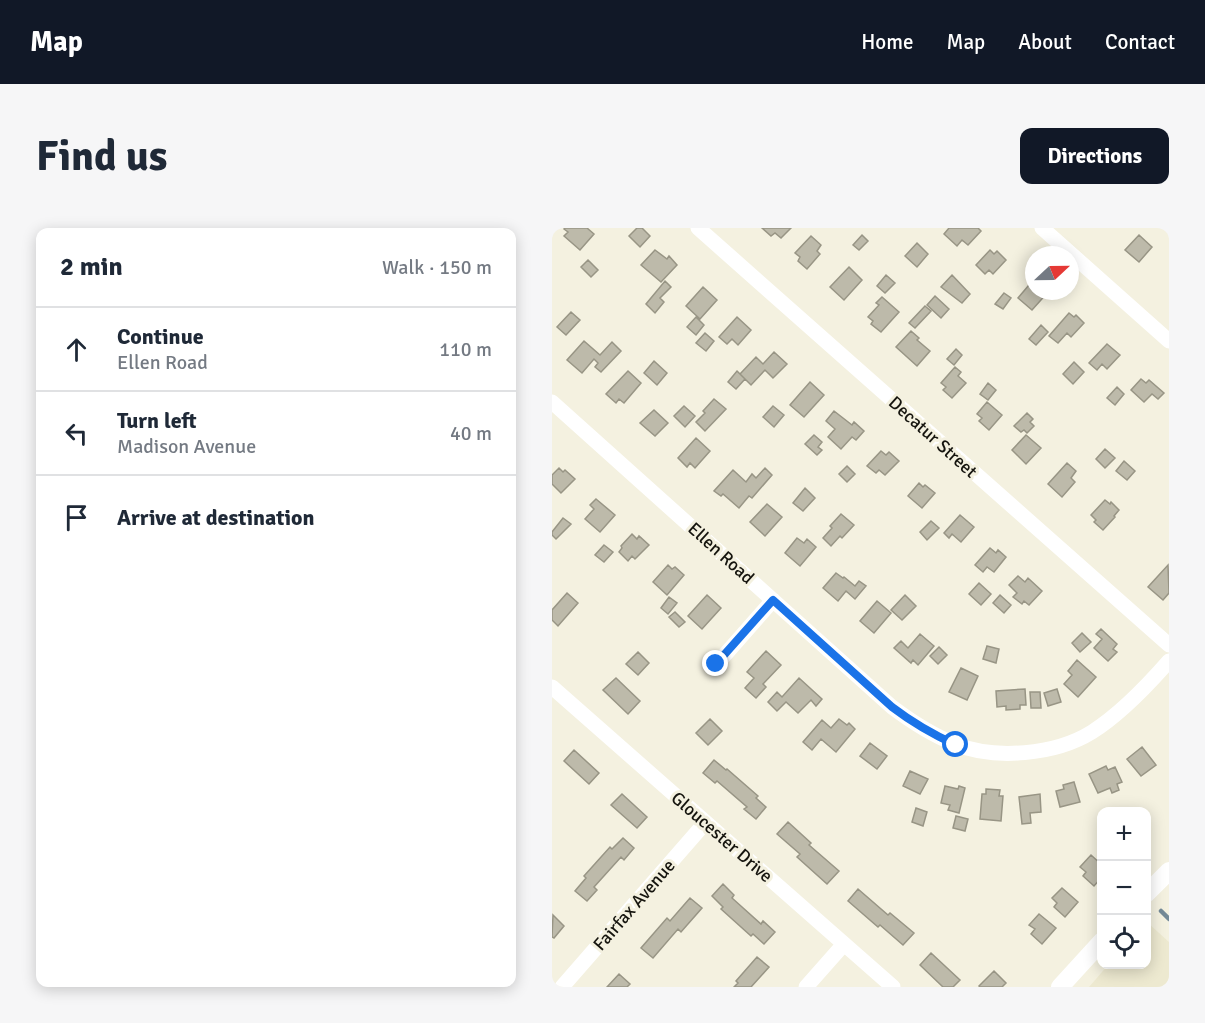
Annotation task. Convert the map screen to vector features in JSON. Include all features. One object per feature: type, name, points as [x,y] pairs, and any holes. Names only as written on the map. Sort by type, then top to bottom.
[{"type":"street","name":"Decatur Street","points":[[698,228],[1169,645]]},
{"type":"street","points":[[1042,228],[1169,341]]},
{"type":"street","name":"Ellen Road","points":[[552,402],[892,707],[929,732],[956,745],[983,751],[1010,753],[1051,749],[1078,740],[1112,718],[1169,661]]},
{"type":"street","points":[[716,664],[773,600]]},
{"type":"street","name":"Gloucester Drive","points":[[553,691],[893,987]]},
{"type":"street","name":"Fairfax Avenue","points":[[562,987],[705,823]]},
{"type":"street","points":[[1151,889],[1169,871]]},
{"type":"street","points":[[806,987],[844,944]]},
{"type":"street","points":[[1060,987],[1097,945]]},
{"type":"shaded area","points":[[1151,926],[1169,942],[1169,987],[1089,987],[1105,969],[1151,969]]},
{"type":"building","points":[[565,228],[587,228],[594,234],[580,250],[564,236],[568,232]]},
{"type":"building","points":[[637,228],[642,228],[650,236],[640,247],[629,236]]},
{"type":"building","points":[[762,228],[791,228],[781,238],[775,233],[771,236]]},
{"type":"building","points":[[949,228],[978,228],[981,231],[968,245],[962,240],[957,246],[944,234]]},
{"type":"building","points":[[862,235],[868,241],[859,250],[853,245]]},
{"type":"building","points":[[1139,235],[1152,247],[1139,262],[1125,250]]},
{"type":"building","points":[[811,236],[821,245],[817,251],[820,254],[807,269],[798,261],[800,257],[795,253]]},
{"type":"building","points":[[917,243],[928,254],[917,267],[905,256]]},
{"type":"building","points":[[655,250],[667,259],[669,256],[677,265],[661,282],[641,265]]},
{"type":"building","points":[[990,250],[994,254],[997,251],[1006,260],[993,274],[989,270],[985,274],[976,265]]},
{"type":"building","points":[[588,260],[598,270],[591,277],[581,267]]},
{"type":"building","points":[[849,267],[862,280],[844,300],[830,287]]},
{"type":"building","points":[[886,275],[895,283],[885,293],[877,286]]},
{"type":"building","points":[[952,275],[970,294],[962,303],[941,287]]},
{"type":"building","points":[[665,281],[671,287],[660,298],[664,302],[655,313],[646,304]]},
{"type":"building","points":[[703,287],[717,300],[700,319],[686,306]]},
{"type":"building","points":[[1025,290],[1025,300],[1041,300],[1032,310],[1018,298]]},
{"type":"building","points":[[1004,293],[1011,298],[1003,309],[995,304]]},
{"type":"building","points":[[935,296],[949,309],[941,318],[927,305]]},
{"type":"building","points":[[882,297],[899,312],[881,332],[871,324],[873,321],[868,317],[879,305],[876,303]]},
{"type":"building","points":[[925,306],[931,311],[915,328],[909,323]]},
{"type":"building","points":[[571,312],[580,320],[566,335],[557,327]]},
{"type":"building","points":[[1069,313],[1074,317],[1076,315],[1084,323],[1071,337],[1067,333],[1058,343],[1049,336]]},
{"type":"building","points":[[696,317],[704,325],[696,335],[687,327]]},
{"type":"building","points":[[737,317],[751,330],[738,345],[732,339],[727,344],[719,337]]},
{"type":"building","points":[[1041,325],[1048,332],[1036,345],[1029,339]]},
{"type":"building","points":[[911,331],[919,338],[917,340],[930,351],[917,366],[896,347]]},
{"type":"building","points":[[705,333],[714,341],[706,351],[696,343]]},
{"type":"building","points":[[584,341],[600,355],[612,342],[621,351],[601,372],[595,367],[598,363],[594,359],[582,373],[567,360]]},
{"type":"building","points":[[1107,344],[1120,355],[1107,369],[1102,364],[1097,370],[1089,363]]},
{"type":"building","points":[[956,349],[962,355],[954,365],[947,359]]},
{"type":"building","points":[[774,352],[787,364],[773,378],[765,370],[751,385],[740,374],[756,357],[763,364]]},
{"type":"building","points":[[654,361],[667,373],[657,385],[644,373]]},
{"type":"building","points":[[1074,362],[1084,372],[1073,384],[1063,374]]},
{"type":"building","points":[[955,367],[961,372],[958,376],[966,383],[952,398],[943,390],[946,387],[941,383]]},
{"type":"building","points":[[628,371],[641,383],[624,403],[619,399],[616,403],[606,394]]},
{"type":"building","points":[[737,371],[745,379],[736,389],[728,382]]},
{"type":"building","points":[[1141,379],[1146,383],[1149,380],[1164,393],[1158,399],[1152,394],[1144,402],[1131,390]]},
{"type":"building","points":[[810,382],[824,395],[804,417],[790,405]]},
{"type":"building","points":[[988,383],[996,390],[988,400],[980,394]]},
{"type":"building","points":[[1117,387],[1124,394],[1115,405],[1107,398]]},
{"type":"building","points":[[714,399],[726,409],[705,431],[696,422]]},
{"type":"building","points":[[987,402],[1002,415],[989,430],[979,421],[982,418],[977,414]]},
{"type":"building","points":[[684,406],[695,416],[685,427],[674,416]]},
{"type":"building","points":[[773,406],[784,415],[774,427],[763,417]]},
{"type":"building","points":[[654,410],[668,423],[655,436],[640,423]]},
{"type":"building","points":[[834,411],[852,425],[854,422],[864,431],[856,440],[852,437],[841,449],[828,437],[835,429],[826,421]]},
{"type":"building","points":[[1027,413],[1033,419],[1030,422],[1034,426],[1027,433],[1024,430],[1021,432],[1014,426]]},
{"type":"building","points":[[814,435],[822,442],[818,447],[822,450],[817,455],[805,444]]},
{"type":"building","points":[[1026,435],[1041,448],[1026,464],[1012,450]]},
{"type":"building","points":[[696,438],[710,451],[695,468],[690,463],[687,467],[678,458]]},
{"type":"building","points":[[1105,449],[1115,458],[1105,468],[1096,459]]},
{"type":"building","points":[[881,451],[886,455],[889,452],[899,461],[885,475],[879,470],[876,473],[867,466]]},
{"type":"building","points":[[1124,461],[1135,471],[1127,480],[1116,471]]},
{"type":"building","points":[[1067,463],[1076,471],[1071,478],[1075,482],[1062,497],[1048,484]]},
{"type":"building","points":[[847,466],[855,474],[847,482],[839,474]]},
{"type":"building","points":[[559,468],[575,479],[561,493],[552,484],[552,475]]},
{"type":"building","points":[[765,468],[772,475],[752,498],[749,496],[739,508],[723,494],[721,496],[714,491],[733,470],[746,482],[752,474],[756,478]]},
{"type":"building","points":[[919,483],[935,493],[922,508],[908,496]]},
{"type":"building","points":[[805,488],[815,498],[803,511],[793,503]]},
{"type":"building","points":[[596,499],[615,515],[600,532],[585,519],[594,509],[590,505]]},
{"type":"building","points":[[1105,500],[1110,504],[1111,502],[1119,510],[1103,530],[1094,522],[1096,520],[1091,515]]},
{"type":"building","points":[[767,504],[782,517],[765,536],[750,522]]},
{"type":"building","points":[[841,514],[854,525],[831,546],[823,538]]},
{"type":"building","points":[[960,515],[974,527],[961,542],[952,534],[949,538],[944,533]]},
{"type":"building","points":[[563,518],[571,524],[556,539],[552,532]]},
{"type":"building","points":[[931,521],[939,528],[927,540],[920,532]]},
{"type":"building","points":[[632,534],[637,539],[639,536],[649,545],[635,559],[632,556],[628,561],[619,552],[621,546]]},
{"type":"building","points":[[797,538],[804,543],[807,539],[816,547],[800,566],[785,553]]},
{"type":"building","points":[[604,545],[613,552],[604,562],[595,555]]},
{"type":"building","points":[[990,548],[996,553],[998,550],[1006,557],[994,572],[987,567],[983,572],[975,565]]},
{"type":"building","points":[[668,565],[672,569],[675,567],[684,575],[667,595],[653,582]]},
{"type":"building","points":[[1168,565],[1169,593],[1163,600],[1148,587]]},
{"type":"building","points":[[836,573],[855,586],[859,581],[866,586],[855,599],[846,591],[838,601],[823,588]]},
{"type":"building","points":[[1018,576],[1025,582],[1028,578],[1042,591],[1029,605],[1024,601],[1022,604],[1013,597],[1017,593],[1009,585]]},
{"type":"building","points":[[979,583],[991,594],[981,605],[969,594]]},
{"type":"building","points":[[567,593],[578,603],[558,626],[552,620],[552,610]]},
{"type":"building","points":[[707,595],[721,608],[702,629],[688,616]]},
{"type":"building","points":[[905,595],[916,606],[902,620],[891,610]]},
{"type":"building","points":[[1000,595],[1011,605],[1004,613],[993,603]]},
{"type":"building","points":[[669,597],[677,603],[668,614],[661,608]]},
{"type":"building","points":[[877,601],[891,613],[874,633],[860,621]]},
{"type":"building","points":[[675,612],[685,622],[679,627],[669,617]]},
{"type":"building","points":[[1101,629],[1117,644],[1113,649],[1117,652],[1108,661],[1094,648],[1102,639],[1096,634]]},
{"type":"building","points":[[1082,633],[1091,642],[1080,652],[1072,643]]},
{"type":"building","points":[[920,634],[934,646],[918,665],[913,660],[911,663],[894,648],[901,641],[908,648]]},
{"type":"building","points":[[987,646],[999,649],[996,663],[983,659]]},
{"type":"building","points":[[939,647],[947,655],[938,664],[930,656]]},
{"type":"building","points":[[766,651],[781,665],[763,684],[766,687],[756,698],[745,688],[754,678],[747,672]]},
{"type":"building","points":[[638,652],[649,663],[638,675],[626,664]]},
{"type":"building","points":[[1077,660],[1096,677],[1078,697],[1064,684],[1072,675],[1068,671]]},
{"type":"building","points":[[961,668],[978,676],[967,700],[949,692]]},
{"type":"building","points":[[616,678],[640,701],[628,714],[603,690]]},
{"type":"building","points":[[799,678],[822,699],[816,706],[811,700],[798,713],[786,702],[777,711],[768,702],[777,692],[782,697]]},
{"type":"building","points":[[1025,689],[1026,705],[1020,705],[1020,709],[1006,710],[1006,706],[997,707],[996,691]]},
{"type":"building","points":[[1057,689],[1061,702],[1048,706],[1044,693]]},
{"type":"building","points":[[1030,692],[1040,692],[1041,708],[1031,708]]},
{"type":"building","points":[[710,719],[722,731],[708,745],[696,733]]},
{"type":"building","points":[[839,719],[847,725],[849,723],[855,729],[836,752],[821,739],[812,750],[803,742],[822,720],[831,728]]},
{"type":"building","points":[[870,743],[887,756],[877,769],[860,756]]},
{"type":"building","points":[[1142,747],[1156,765],[1141,776],[1127,759]]},
{"type":"building","points":[[574,750],[599,773],[589,784],[564,761]]},
{"type":"building","points":[[714,760],[758,796],[756,798],[766,807],[756,819],[744,809],[747,807],[717,781],[715,783],[703,773]]},
{"type":"building","points":[[1106,766],[1108,770],[1115,767],[1122,782],[1117,784],[1119,790],[1112,793],[1110,788],[1098,793],[1089,774]]},
{"type":"building","points":[[910,771],[928,779],[920,794],[903,786]]},
{"type":"building","points":[[1074,782],[1080,802],[1060,807],[1056,791],[1064,789],[1063,785]]},
{"type":"building","points":[[945,786],[965,788],[959,813],[948,810],[950,805],[941,803]]},
{"type":"building","points":[[986,789],[1000,790],[999,796],[1003,796],[1001,821],[980,819],[982,794],[986,794]]},
{"type":"building","points":[[622,794],[647,817],[637,828],[611,805]]},
{"type":"building","points":[[1040,794],[1041,812],[1030,813],[1031,823],[1022,824],[1019,797]]},
{"type":"building","points":[[916,808],[927,812],[923,826],[912,822]]},
{"type":"building","points":[[956,816],[968,819],[965,831],[953,828]]},
{"type":"building","points":[[788,822],[811,843],[809,845],[839,871],[827,884],[797,857],[800,854],[777,834]]},
{"type":"building","points":[[623,838],[634,848],[624,860],[621,857],[594,887],[597,890],[587,901],[575,891],[586,878],[584,876],[610,847],[612,849]]},
{"type":"building","points":[[1091,855],[1097,860],[1097,883],[1094,886],[1083,876],[1086,872],[1080,867]]},
{"type":"building","points":[[723,884],[734,895],[732,898],[761,924],[763,921],[775,932],[764,944],[753,934],[751,936],[721,909],[723,907],[712,896]]},
{"type":"building","points":[[1062,888],[1078,902],[1065,917],[1054,907],[1057,903],[1052,898]]},
{"type":"building","points":[[858,889],[888,915],[890,913],[914,933],[903,945],[848,901]]},
{"type":"building","points":[[690,898],[702,908],[681,932],[678,929],[653,958],[641,948],[667,918],[670,921]]},
{"type":"building","points":[[1039,914],[1056,928],[1042,944],[1031,934],[1035,929],[1029,925]]},
{"type":"building","points":[[553,915],[564,926],[554,938],[552,937]]},
{"type":"building","points":[[931,953],[960,980],[953,987],[943,987],[920,965]]},
{"type":"building","points":[[757,957],[769,967],[751,987],[734,987],[738,983],[736,981]]},
{"type":"building","points":[[994,971],[1006,983],[1002,987],[980,987],[979,986]]},
{"type":"building","points":[[619,974],[630,984],[627,987],[607,987]]},
{"type":"waterway","points":[[1161,911],[1169,919]]},
{"type":"route","points":[[716,664],[773,600],[892,707],[929,732],[956,745]]}]
